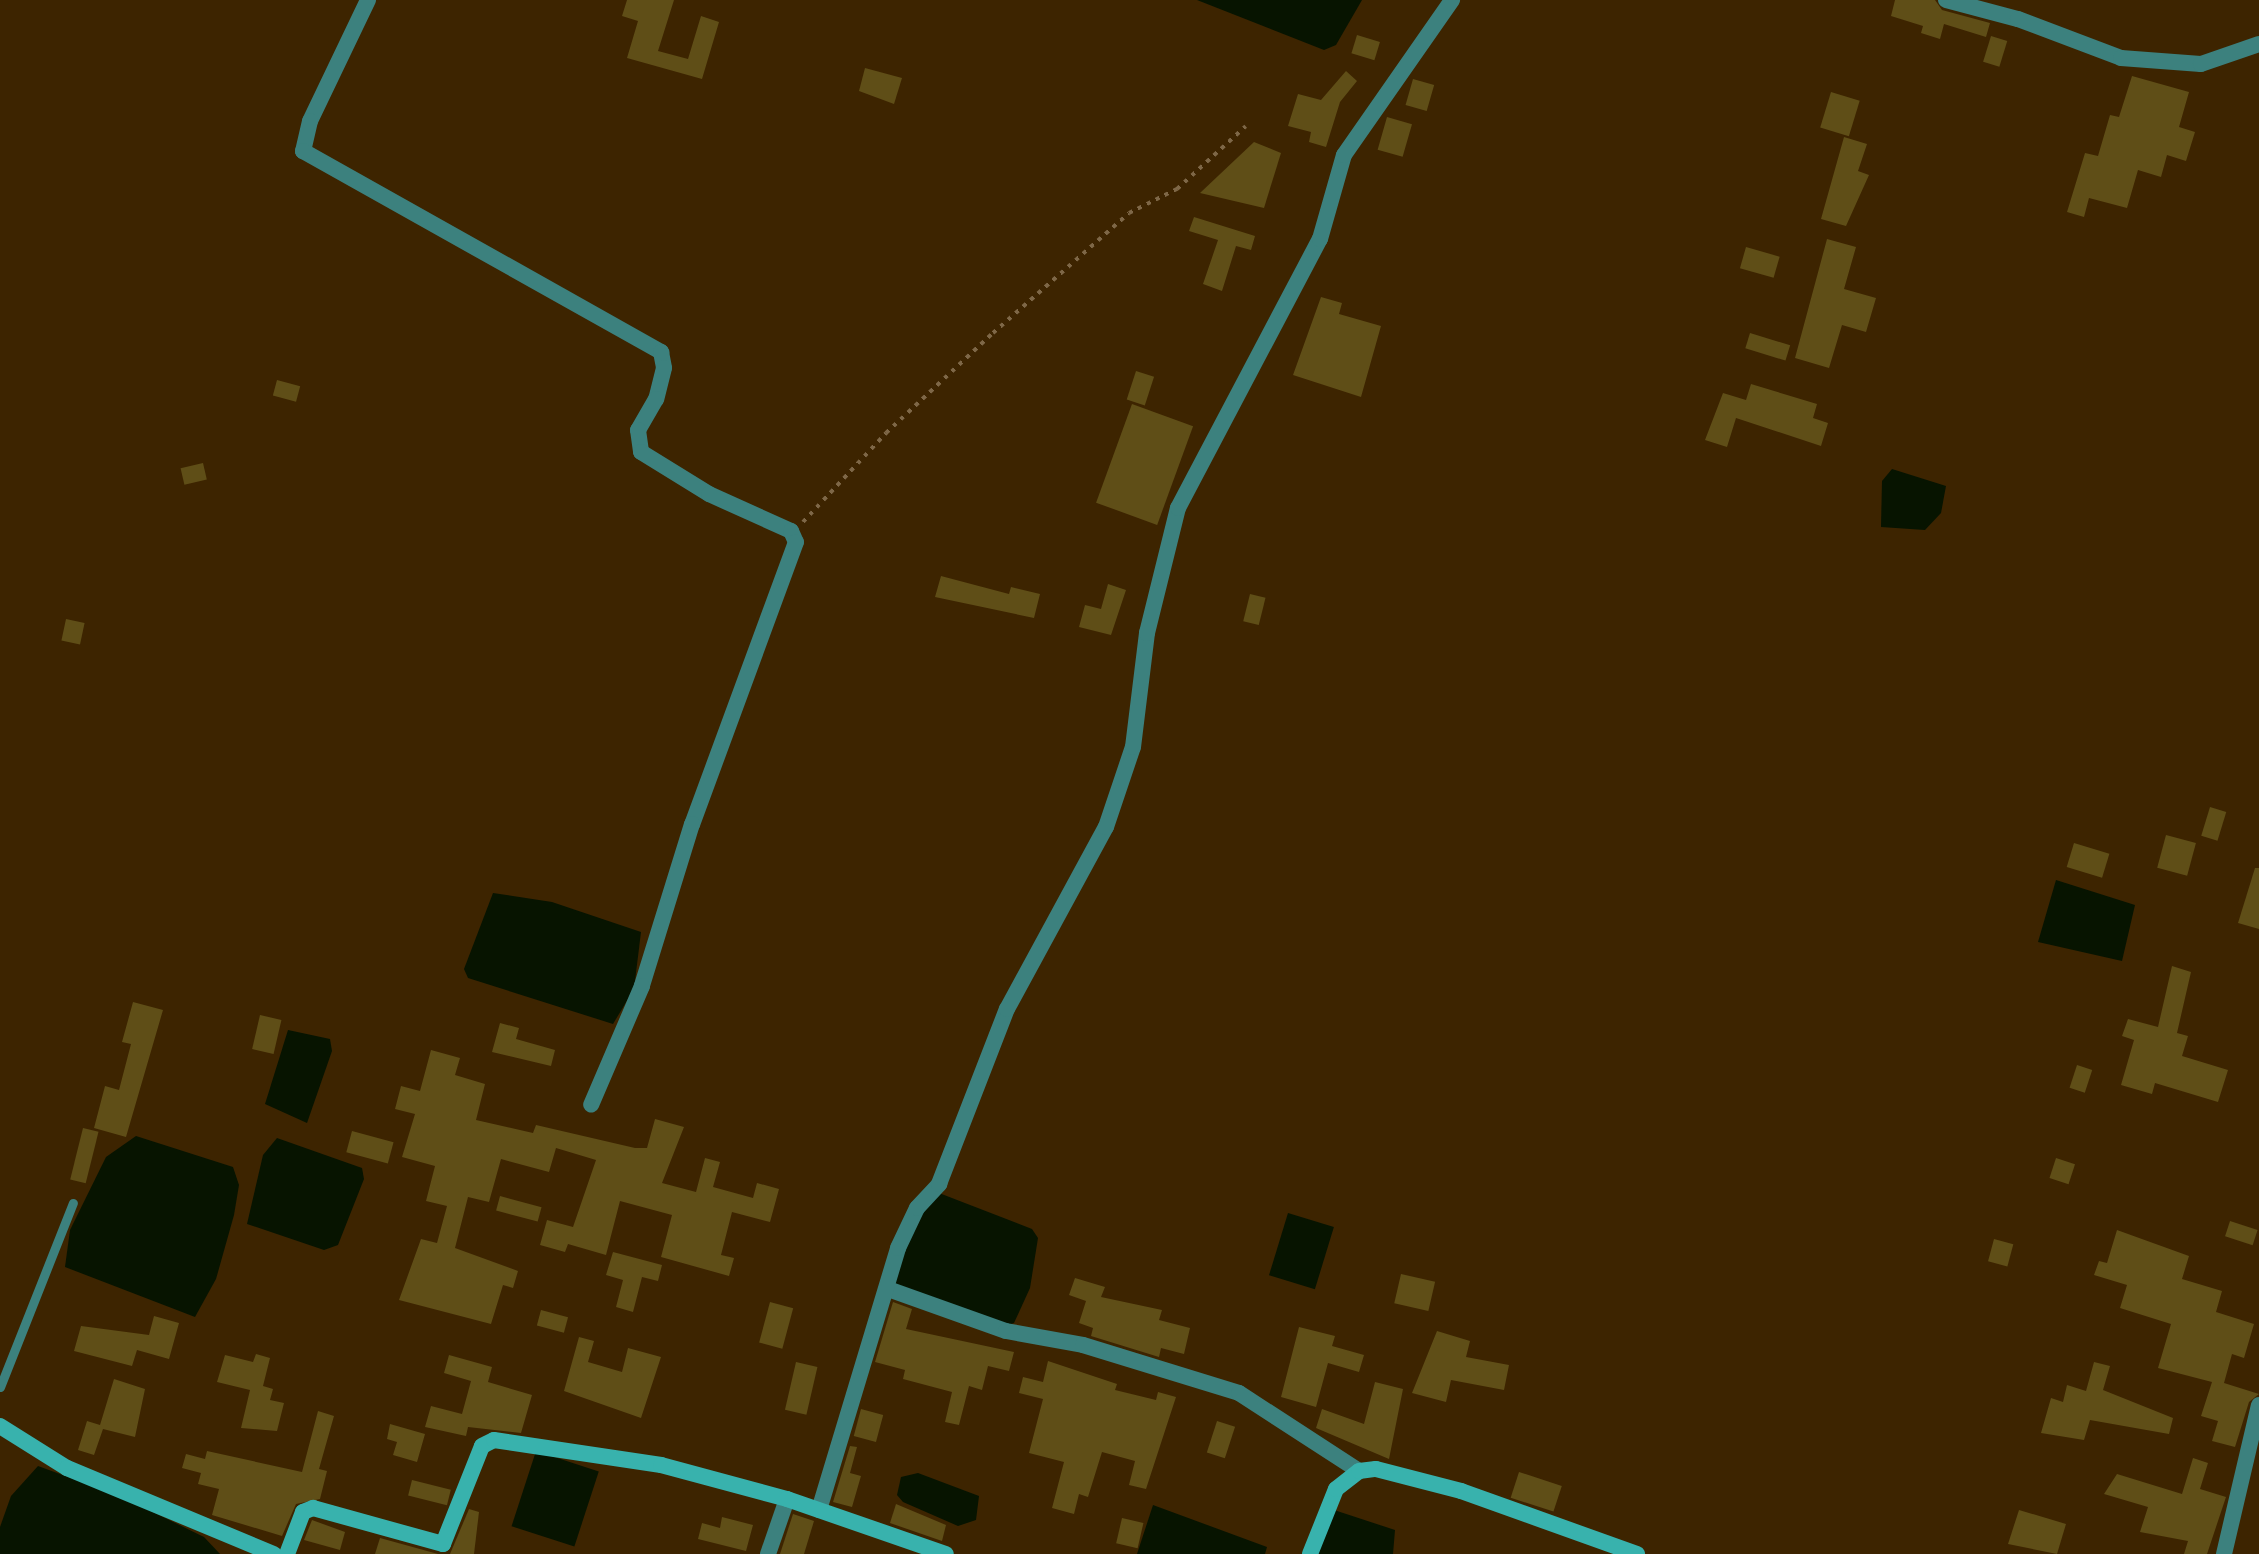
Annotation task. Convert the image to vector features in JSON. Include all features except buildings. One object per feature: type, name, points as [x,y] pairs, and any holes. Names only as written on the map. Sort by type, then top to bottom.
[{"type":"main road","points":[[0,1426],[67,1468],[274,1554]]},
{"type":"main road","points":[[287,1554],[303,1512],[313,1508],[443,1544],[482,1446],[494,1440],[661,1465],[787,1499],[946,1554]]},
{"type":"main road","points":[[1310,1554],[1336,1489],[1359,1471],[1376,1469],[1461,1491],[1637,1554]]},
{"type":"street","points":[[368,0],[310,121],[303,151],[661,352],[664,368],[656,399],[638,430],[641,452],[794,535],[795,555],[692,824],[642,986],[591,1105]]},
{"type":"street","points":[[819,1510],[898,1248],[917,1208],[942,1179],[1007,1009],[1106,827],[1133,747],[1145,692],[1147,633],[1178,508],[1320,239],[1344,155],[1452,0]]},
{"type":"street","points":[[1946,0],[2121,58],[2201,64],[2259,44]]},
{"type":"street","points":[[888,1289],[1006,1331],[1083,1345],[1239,1393],[1359,1471]]},
{"type":"street","points":[[2224,1554],[2259,1405]]},
{"type":"street","points":[[768,1554],[787,1499]]},
{"type":"lane","points":[[0,1387],[73,1203]]},
{"type":"path","points":[[794,535],[821,497],[993,333],[1129,213],[1177,189],[1246,126]]},
{"type":"shaded area","points":[[1197,0],[1362,0],[1336,45],[1324,50]]},
{"type":"shaded area","points":[[1892,469],[1946,486],[1941,513],[1925,530],[1881,527],[1882,481]]},
{"type":"shaded area","points":[[2056,880],[2135,905],[2122,961],[2038,942]]},
{"type":"shaded area","points":[[493,893],[552,902],[641,932],[634,989],[613,1024],[468,978],[464,969]]},
{"type":"shaded area","points":[[288,1030],[330,1039],[332,1051],[307,1123],[265,1104]]},
{"type":"shaded area","points":[[136,1136],[233,1167],[239,1185],[216,1279],[195,1317],[65,1267],[70,1230],[106,1157]]},
{"type":"shaded area","points":[[277,1138],[362,1168],[364,1179],[338,1245],[324,1250],[247,1224],[263,1155]]},
{"type":"shaded area","points":[[939,1193],[1032,1229],[1038,1238],[1030,1288],[1014,1323],[999,1328],[893,1286],[900,1248],[925,1200]]},
{"type":"shaded area","points":[[1288,1213],[1334,1227],[1315,1289],[1269,1275]]},
{"type":"shaded area","points":[[536,1451],[599,1471],[574,1547],[512,1526]]},
{"type":"shaded area","points":[[38,1466],[120,1496],[204,1537],[220,1554],[0,1554],[0,1527],[11,1496]]},
{"type":"shaded area","points":[[918,1473],[979,1496],[976,1520],[958,1526],[903,1502],[897,1495],[901,1477]]},
{"type":"shaded area","points":[[1153,1505],[1267,1547],[1265,1554],[1137,1554]]},
{"type":"shaded area","points":[[1331,1509],[1395,1530],[1393,1554],[1310,1554]]}]
